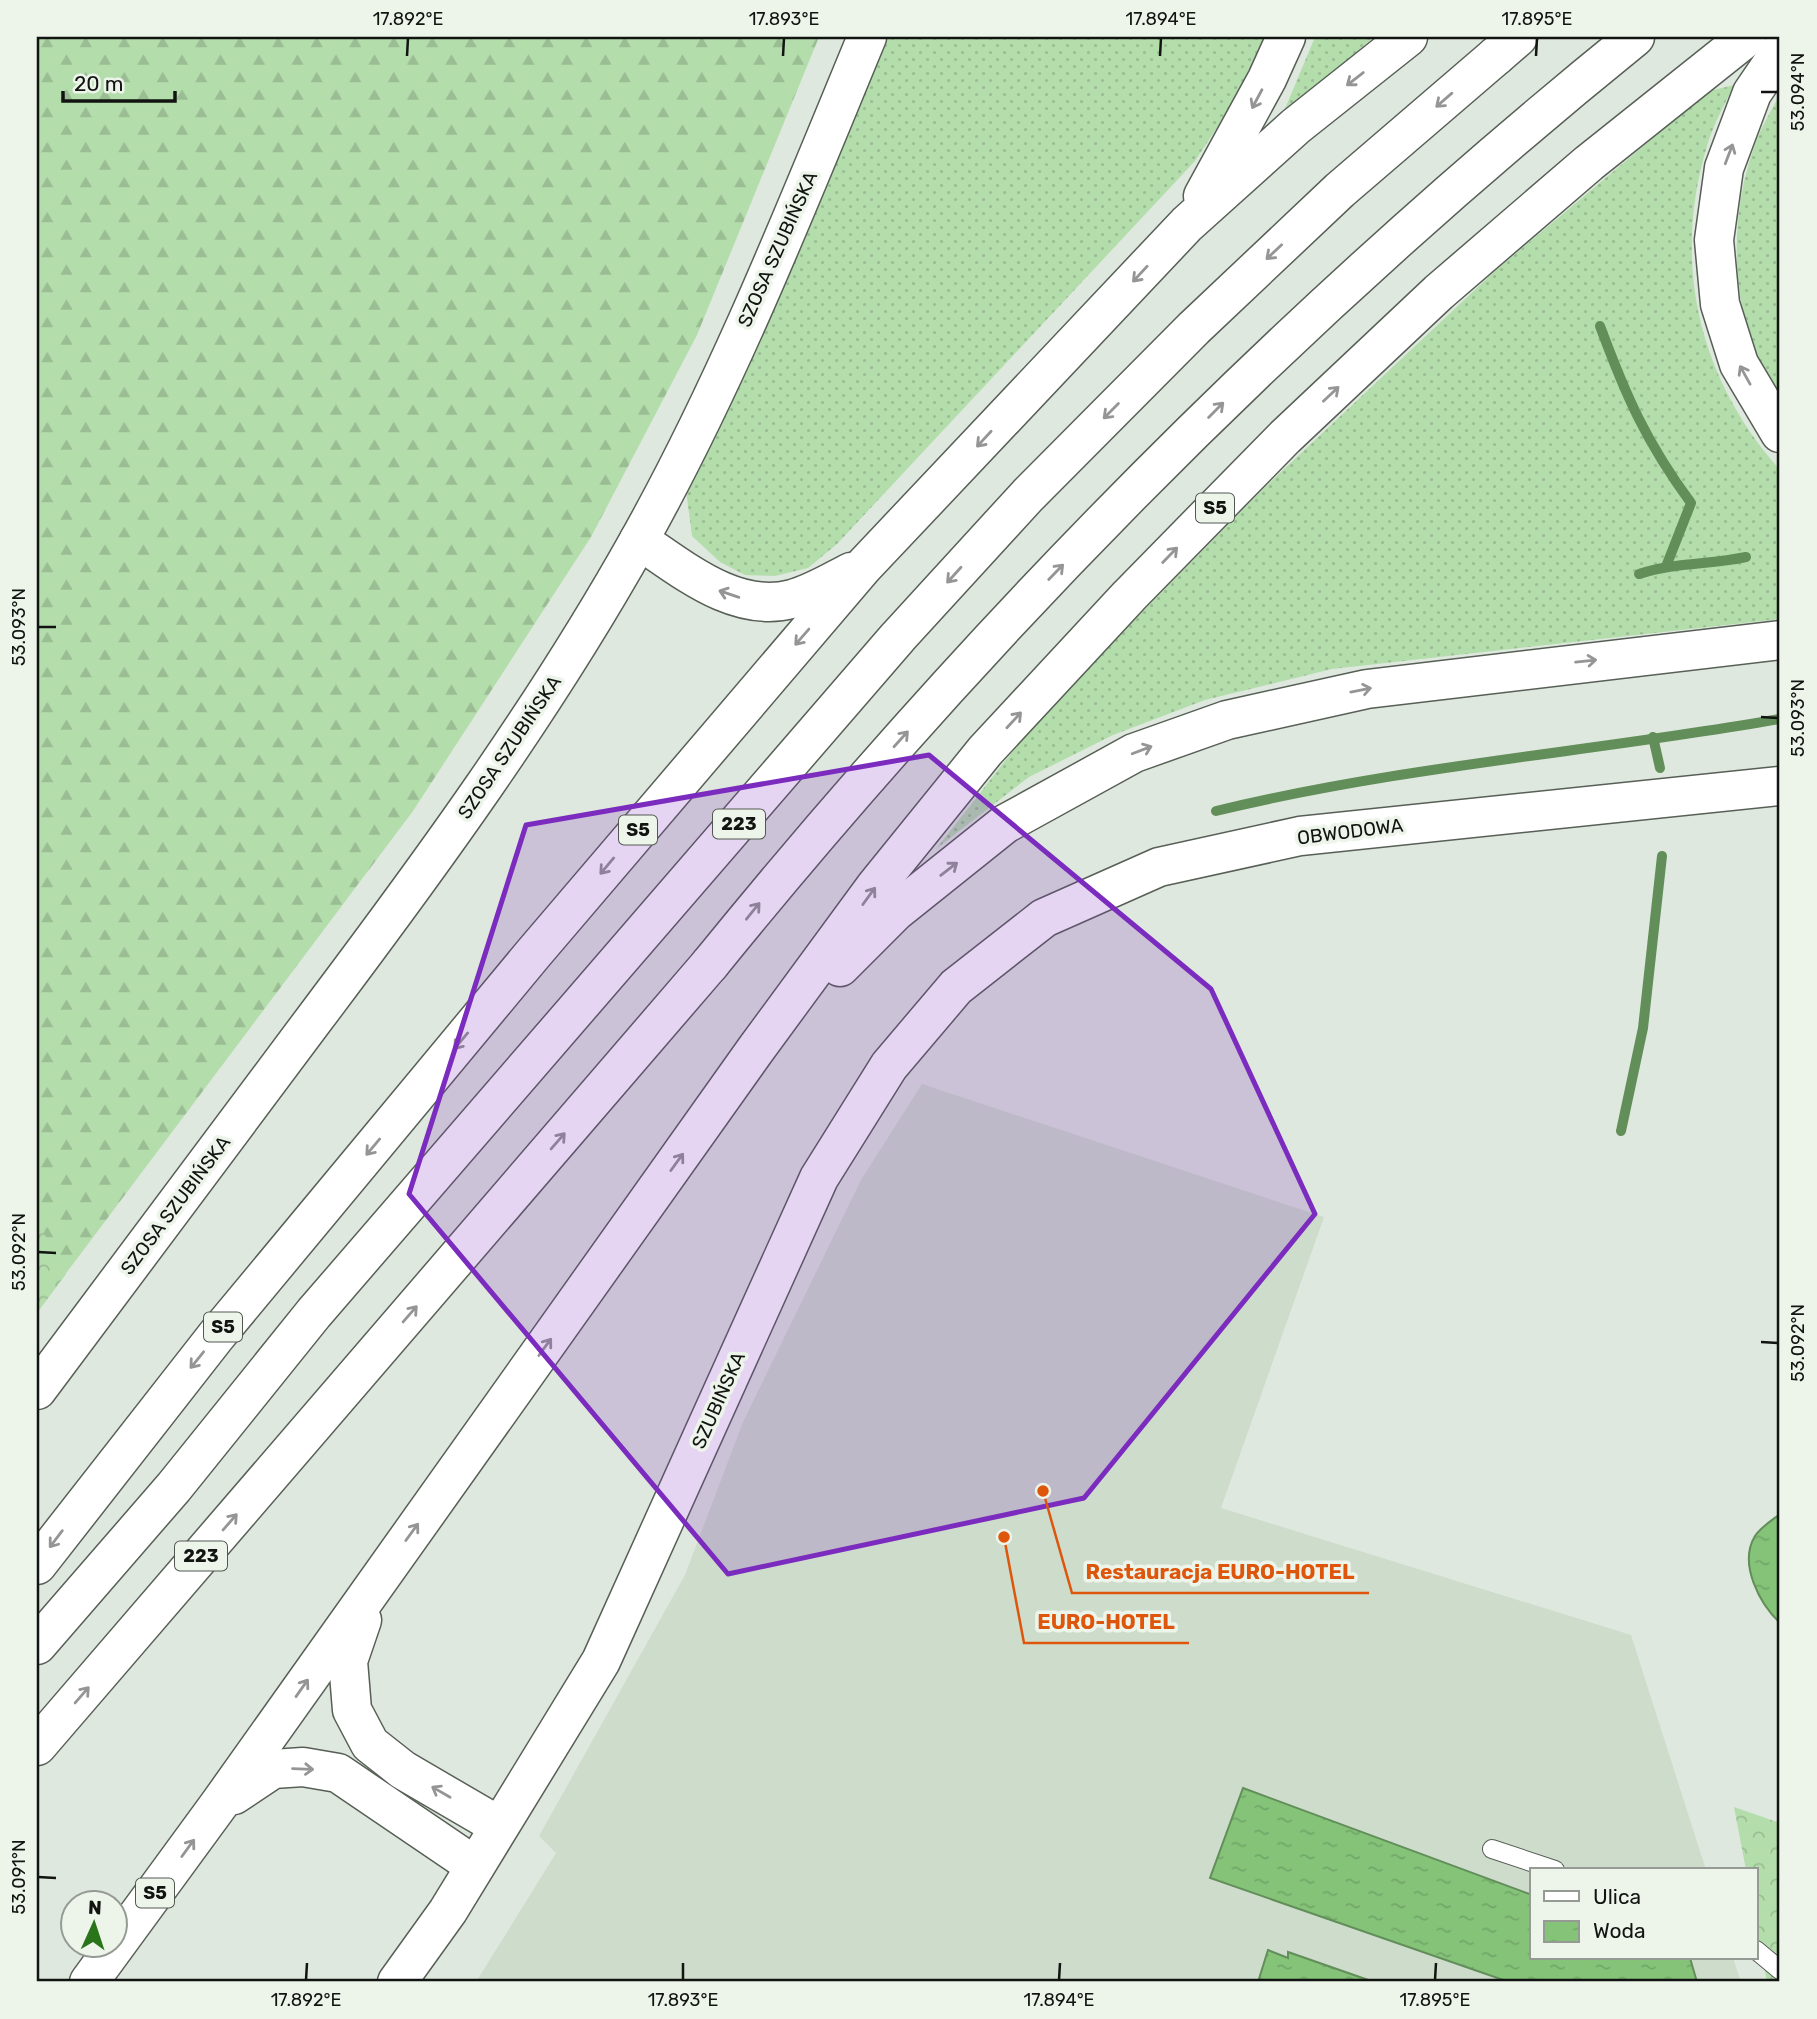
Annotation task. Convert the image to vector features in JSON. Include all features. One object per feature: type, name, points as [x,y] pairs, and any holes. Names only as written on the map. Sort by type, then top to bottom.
[{"type":"main road","name":"SZOSA SZUBIŃSKA","points":[[37,1390],[432,862],[554,682],[639,540],[692,436],[792,218],[867,37]]},
{"type":"main road","name":"S5","points":[[37,1565],[234,1315],[551,933],[863,567],[1187,224],[1252,107],[1286,37]]},
{"type":"main road","points":[[1187,224],[1296,126],[1408,37]]},
{"type":"main road","name":"223","points":[[37,1746],[710,964],[813,837],[998,632],[1242,384],[1395,241],[1538,116],[1635,37]]},
{"type":"main road","name":"S5","points":[[89,1982],[220,1803],[756,1049],[875,887],[985,751],[1139,586],[1285,437],[1439,292],[1589,163],[1746,37]]},
{"type":"main road","name":"223","points":[[37,1645],[174,1486],[314,1313],[898,637],[1028,495],[1194,328],[1340,190],[1507,46]]},
{"type":"main road","points":[[1780,52],[1752,93],[1724,168],[1714,240],[1720,304],[1739,364],[1780,433]]},
{"type":"main road","points":[[639,540],[715,589],[732,597],[752,600],[791,600],[863,567]]},
{"type":"main road","points":[[756,1049],[895,912],[1005,824],[1134,753],[1227,720],[1367,689],[1780,640]]},
{"type":"main road","name":"OBWODOWA","points":[[956,987],[1044,918],[1159,867],[1300,836],[1780,786]]},
{"type":"main road","name":"SZUBIŃSKA","points":[[499,1826],[601,1661],[819,1178],[889,1066],[956,987]]},
{"type":"main road","points":[[373,1588],[348,1661],[352,1710],[370,1744],[403,1770],[499,1826],[448,1911],[397,1982]]},
{"type":"main road","points":[[220,1803],[273,1769],[303,1767],[338,1773],[475,1866]]},
{"type":"lane","points":[[1492,1849],[1549,1868]]},
{"type":"lane","points":[[1758,1952],[1780,1970]]},
{"type":"highlighted area","points":[[929,755],[1211,989],[1315,1214],[1084,1498],[728,1574],[409,1194],[526,825]]},
{"type":"shaded area","points":[[922,1084],[1324,1217],[1221,1508],[1631,1635],[1705,1868],[1530,1868],[1530,1960],[1734,1960],[1741,1982],[476,1982],[556,1853],[539,1836],[685,1575],[743,1422],[861,1180]]},
{"type":"green space","points":[[37,37],[819,37],[697,335],[591,537],[413,811],[37,1312]]},
{"type":"green space","points":[[887,37],[1268,37],[1254,72],[1195,161],[837,544],[808,568],[775,576],[745,575],[720,562],[692,536],[686,490]]},
{"type":"green space","points":[[1315,37],[1374,37],[1282,116]]},
{"type":"green space","points":[[1734,85],[1710,136],[1697,187],[1692,231],[1693,274],[1699,316],[1711,357],[1729,397],[1752,434],[1780,470],[1780,619],[1332,669],[1205,700],[1113,735],[1029,777],[936,849],[1042,714],[1265,487],[1496,270],[1709,91]]},
{"type":"green space","points":[[1780,94],[1780,397],[1763,369],[1742,308],[1737,243],[1745,178],[1756,140]]},
{"type":"green space","points":[[37,1220],[66,1274],[37,1313]]},
{"type":"green space","points":[[1734,1807],[1780,1823],[1780,1982],[1767,1982],[1758,1934],[1758,1868],[1746,1868]]},
{"type":"water","points":[[1780,1514],[1780,1623],[1759,1595],[1750,1571],[1749,1559],[1755,1536]]},
{"type":"water","points":[[1243,1788],[1530,1894],[1530,1960],[1691,1960],[1697,1982],[1509,1982],[1210,1878]]},
{"type":"water","points":[[1268,1950],[1288,1958],[1288,1952],[1374,1982],[1258,1982]]},
{"type":"waterway","points":[[1600,326],[1638,418],[1661,459],[1691,503],[1667,564]]},
{"type":"waterway","points":[[1639,574],[1666,567],[1746,557]]},
{"type":"waterway","points":[[1216,811],[1356,782],[1780,719]]},
{"type":"waterway","points":[[1653,737],[1660,768]]},
{"type":"waterway","points":[[1621,1131],[1643,1028],[1662,856]]},
{"type":"place","name":"Restauracja EURO-HOTEL","points":[[1043,1491]]},
{"type":"place","name":"EURO-HOTEL","points":[[1004,1537]]}]
